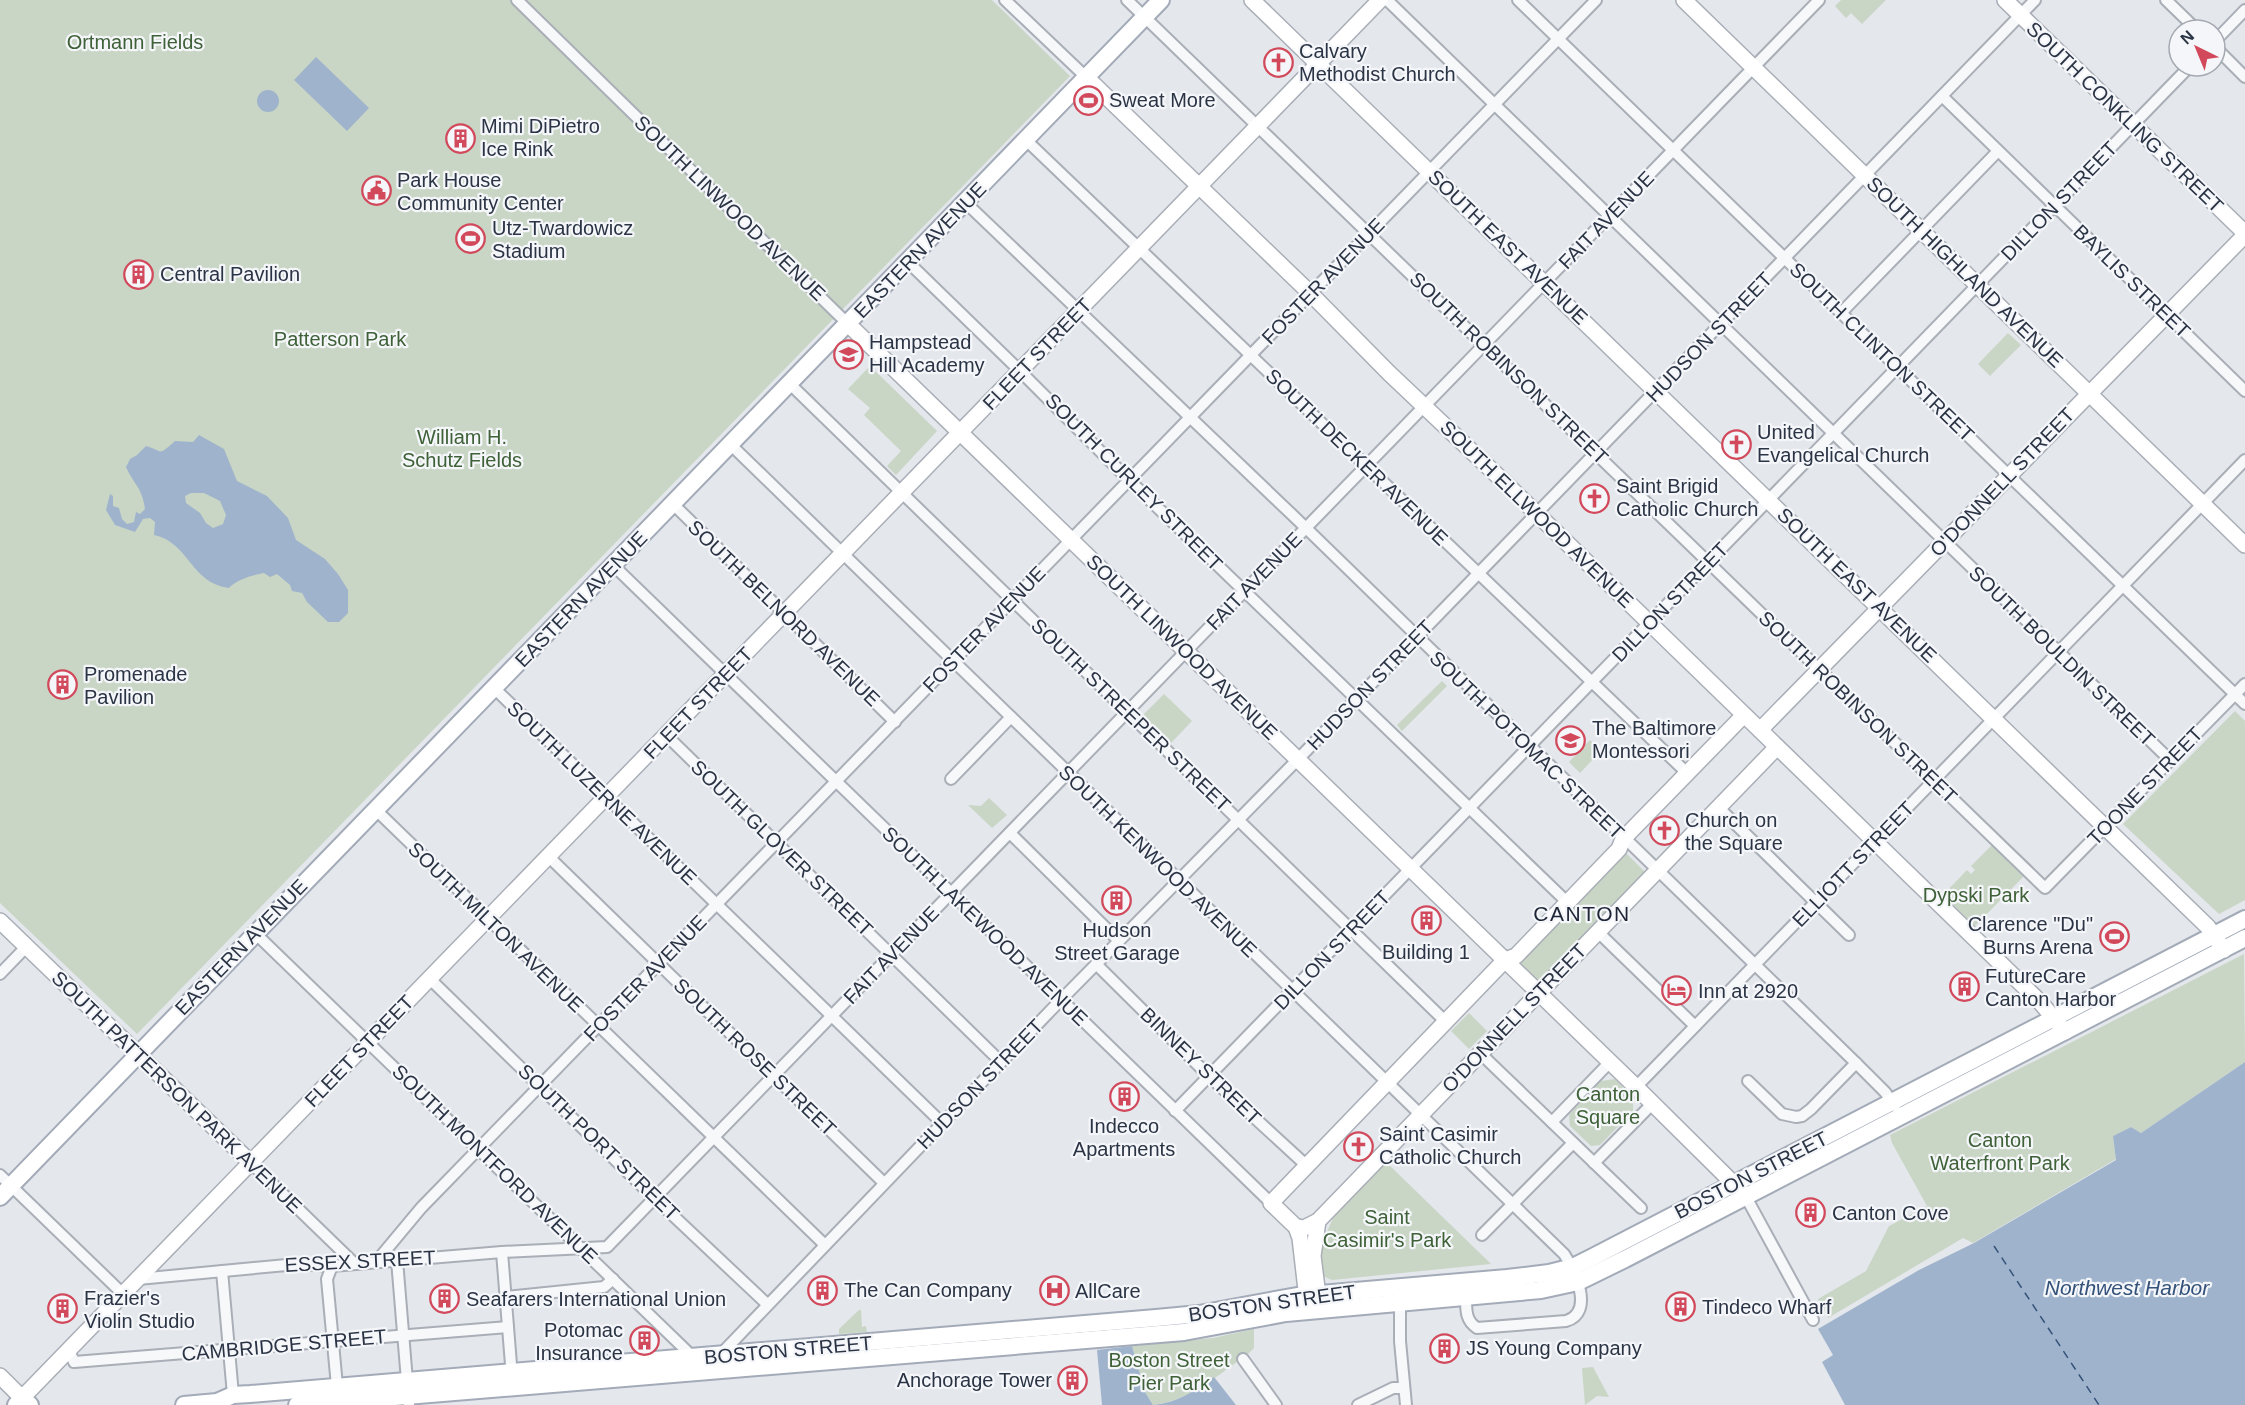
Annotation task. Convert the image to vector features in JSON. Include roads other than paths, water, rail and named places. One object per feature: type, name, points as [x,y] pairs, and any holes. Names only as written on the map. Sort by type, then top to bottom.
[{"type":"main road","name":"EASTERN AVENUE","points":[[4,1186],[137,1054],[1161,0]]},
{"type":"main road","name":"BOSTON STREET","points":[[297,1405],[408,1394],[693,1357],[1178,1316],[1400,1295],[1507,1278],[1575,1274],[1733,1184],[2065,1032],[2220,942],[2245,919]]},
{"type":"main road","name":"BOSTON STREET","points":[[1400,1295],[1466,1298],[1541,1290],[1746,1197],[2054,1018],[2220,942],[2245,938]]},
{"type":"main road","name":"BOSTON STREET","points":[[512,1380],[553,1388],[707,1372],[1184,1332],[1286,1313],[1313,1302]]},
{"type":"main road","name":"BOSTON STREET","points":[[184,1405],[227,1402],[338,1386],[408,1394]]},
{"type":"street","name":"SOUTH LINWOOD AVENUE","points":[[517,0],[960,433],[1636,1087],[1746,1197],[1813,1320]]},
{"type":"street","name":"SOUTH ELLWOOD AVENUE","points":[[1005,0],[1760,730],[2032,995],[2065,1032]]},
{"type":"street","name":"SOUTH ROBINSON STREET","points":[[1127,0],[2045,888]]},
{"type":"street","name":"SOUTH EAST AVENUE","points":[[1252,0],[1880,608],[2220,942]]},
{"type":"street","name":"FLEET STREET","points":[[23,1403],[69,1350],[123,1294],[1380,0]]},
{"type":"street","name":"SOUTH BOULDIN STREET","points":[[1387,0],[2170,760]]},
{"type":"street","name":"SOUTH CLINTON STREET","points":[[1518,0],[2245,704]]},
{"type":"street","name":"FOSTER AVENUE","points":[[375,1262],[421,1208],[1596,0]]},
{"type":"street","name":"SOUTH HIGHLAND AVENUE","points":[[1684,0],[2245,544]]},
{"type":"street","name":"FAIT AVENUE","points":[[582,1248],[607,1247],[1819,0]]},
{"type":"street","name":"SOUTH CONKLING STREET","points":[[2005,0],[2245,234]]},
{"type":"street","name":"HUDSON STREET","points":[[707,1372],[719,1355],[941,1122],[1537,514],[2035,0]]},
{"type":"street","points":[[2166,0],[2185,18]]},
{"type":"street","points":[[2227,29],[2245,10]]},
{"type":"street","points":[[2227,59],[2245,77]]},
{"type":"street","name":"DILLON STREET","points":[[1175,1111],[2178,78]]},
{"type":"street","name":"BAYLIS STREET","points":[[1941,96],[2245,390]]},
{"type":"street","name":"SOUTH DECKER AVENUE","points":[[1026,140],[1687,773]]},
{"type":"street","points":[[1841,313],[1998,151]]},
{"type":"street","name":"SOUTH POTOMAC STREET","points":[[966,202],[1306,528],[1755,965],[1856,1064],[1896,1109]]},
{"type":"street","name":"O'DONNELL STREET","points":[[1760,730],[2245,234]]},
{"type":"street","name":"SOUTH CURLEY STREET","points":[[908,262],[1567,902]]},
{"type":"street","name":"SOUTH STREEPER STREET","points":[[790,384],[1446,1022]]},
{"type":"street","name":"SOUTH KENWOOD AVENUE","points":[[730,444],[1564,1254],[1575,1274]]},
{"type":"street","name":"ELLIOTT STREET","points":[[1636,1087],[2245,460]]},
{"type":"street","name":"SOUTH BELNORD AVENUE","points":[[673,504],[895,722]]},
{"type":"street","name":"SOUTH LAKEWOOD AVENUE","points":[[613,565],[1296,1227]]},
{"type":"street","name":"TOONE STREET","points":[[2045,888],[2245,684]]},
{"type":"street","name":"SOUTH LUZERNE AVENUE","points":[[494,688],[941,1122]]},
{"type":"street","points":[[1270,1203],[1505,960],[1516,956],[1619,849],[1623,839],[1744,715]]},
{"type":"street","points":[[951,779],[1011,717]]},
{"type":"street","name":"SOUTH GLOVER STREET","points":[[666,735],[1001,1062]]},
{"type":"street","name":"O'DONNELL STREET","points":[[1318,1221],[1777,747]]},
{"type":"street","points":[[1719,808],[1849,934]]},
{"type":"street","name":"SOUTH MILTON AVENUE","points":[[375,809],[825,1245]]},
{"type":"street","points":[[1010,833],[1119,941]]},
{"type":"street","name":"SOUTH ROSE STREET","points":[[548,856],[884,1184]]},
{"type":"street","name":"SOUTH PATTERSON PARK AVENUE","points":[[0,921],[354,1263]]},
{"type":"street","points":[[1598,932],[1695,1026]]},
{"type":"street","name":"SOUTH MONTFORD AVENUE","points":[[255,933],[582,1248],[707,1372]]},
{"type":"street","points":[[0,974],[27,946]]},
{"type":"street","name":"BINNEY STREET","points":[[1096,964],[1209,1076],[1307,1166]]},
{"type":"street","name":"SOUTH PORT STREET","points":[[430,979],[655,1198],[768,1304]]},
{"type":"street","points":[[1480,1053],[1641,1208]]},
{"type":"street","points":[[1552,1122],[1610,1062]]},
{"type":"street","points":[[1748,1081],[1785,1115],[1802,1116],[1856,1064]]},
{"type":"street","points":[[1594,1163],[1653,1104]]},
{"type":"street","points":[[1482,1235],[1573,1143]]},
{"type":"street","points":[[4,1186],[123,1294]]},
{"type":"street","points":[[1313,1302],[1296,1227],[1304,1228],[1318,1221]]},
{"type":"street","points":[[1313,1302],[1313,1256],[1318,1221]]},
{"type":"street","name":"ESSEX STREET","points":[[138,1279],[297,1264],[332,1266],[582,1248]]},
{"type":"street","points":[[502,1252],[512,1380]]},
{"type":"street","points":[[397,1260],[408,1394]]},
{"type":"street","points":[[332,1266],[327,1279],[338,1386]]},
{"type":"street","points":[[222,1271],[229,1349],[227,1402]]},
{"type":"street","points":[[1466,1298],[1467,1317],[1477,1328],[1556,1323],[1572,1319],[1578,1313],[1581,1300],[1575,1274]]},
{"type":"street","points":[[505,1297],[604,1287],[613,1279]]},
{"type":"street","points":[[1400,1295],[1400,1341],[1406,1405]]},
{"type":"street","name":"CAMBRIDGE STREET","points":[[69,1350],[74,1362],[508,1327]]},
{"type":"street","points":[[1243,1359],[1276,1405]]},
{"type":"street","points":[[0,1376],[23,1403]]},
{"type":"street","points":[[1358,1405],[1394,1388],[1404,1388]]},
{"type":"water","points":[[316,57],[369,108],[347,131],[294,80]]},
{"type":"water","points":[[268,90],[276,93],[279,101],[276,109],[268,112],[260,109],[257,101],[260,93]]},
{"type":"water","points":[[199,435],[224,449],[237,481],[267,496],[288,518],[296,540],[325,559],[338,574],[348,590],[348,613],[339,622],[328,622],[307,602],[302,593],[292,591],[290,585],[277,574],[270,577],[264,573],[250,576],[229,588],[216,585],[206,579],[175,546],[166,539],[154,535],[155,522],[150,518],[143,519],[135,532],[115,525],[106,510],[110,494],[113,496],[113,506],[119,508],[122,519],[127,524],[134,522],[136,512],[140,514],[145,509],[140,491],[126,467],[130,459],[146,446],[163,451],[175,441],[193,442]],"holes":[[[191,493],[204,493],[220,501],[226,515],[223,524],[213,528],[206,523],[200,513],[186,503],[185,496]]]},
{"type":"water","name":"Northwest Harbor","points":[[2245,1062],[2245,1405],[1845,1405],[1822,1362],[1833,1355],[1818,1329],[1919,1270],[1974,1243],[2116,1160],[2113,1136],[2131,1127],[2141,1133]]},
{"type":"water","points":[[1132,1346],[1145,1392],[1153,1405],[1102,1405],[1097,1350]]},
{"type":"water","points":[[1214,1377],[1236,1405],[1153,1405],[1185,1396]]},
{"type":"place","name":"Calvary Methodist Church","points":[[1278,62]]},
{"type":"place","name":"Sweat More","points":[[1088,100]]},
{"type":"place","name":"Mimi DiPietro Ice Rink","points":[[460,138]]},
{"type":"place","name":"Park House Community Center","points":[[376,191]]},
{"type":"place","name":"Utz-Twardowicz Stadium","points":[[471,239]]},
{"type":"place","name":"Central Pavilion","points":[[139,274]]},
{"type":"place","name":"Hampstead Hill Academy","points":[[848,354]]},
{"type":"place","name":"United Evangelical Church","points":[[1736,444]]},
{"type":"place","name":"Saint Brigid Catholic Church","points":[[1595,498]]},
{"type":"place","name":"Promenade Pavilion","points":[[63,685]]},
{"type":"place","name":"The Baltimore Montessori","points":[[1571,740]]},
{"type":"place","name":"Church on the Square","points":[[1664,831]]},
{"type":"place","name":"Hudson Street Garage","points":[[1117,900]]},
{"type":"place","name":"Building 1","points":[[1426,921]]},
{"type":"place","name":"Clarence \"Du\" Burns Arena","points":[[2114,936]]},
{"type":"place","name":"FutureCare Canton Harbor","points":[[1964,987]]},
{"type":"place","name":"Inn at 2920","points":[[1677,991]]},
{"type":"place","name":"Indecco Apartments","points":[[1124,1096]]},
{"type":"place","name":"Saint Casimir Catholic Church","points":[[1358,1146]]},
{"type":"place","name":"Canton Cove","points":[[1811,1213]]},
{"type":"place","name":"The Can Company","points":[[823,1290]]},
{"type":"place","name":"AllCare","points":[[1054,1291]]},
{"type":"place","name":"Seafarers International Union","points":[[445,1299]]},
{"type":"place","name":"Tindeco Wharf","points":[[1681,1307]]},
{"type":"place","name":"Frazier's Violin Studio","points":[[63,1309]]},
{"type":"place","name":"Potomac Insurance","points":[[644,1341]]},
{"type":"place","name":"JS Young Company","points":[[1445,1348]]},
{"type":"place","name":"Anchorage Tower","points":[[1073,1380]]},
{"type":"district","name":"CANTON","points":[[1582,914]]},
{"type":"park label","name":"Ortmann Fields","points":[[135,42]]},
{"type":"park label","name":"Patterson Park","points":[[340,339]]},
{"type":"park label","name":"William H. Schutz Fields","points":[[462,448]]},
{"type":"park label","name":"Dypski Park","points":[[1976,895]]},
{"type":"park label","name":"Canton Square","points":[[1608,1106]]},
{"type":"park label","name":"Canton Waterfront Park","points":[[2000,1152]]},
{"type":"park label","name":"Saint Casimir's Park","points":[[1387,1228]]},
{"type":"park label","name":"Boston Street Pier Park","points":[[1169,1372]]}]
